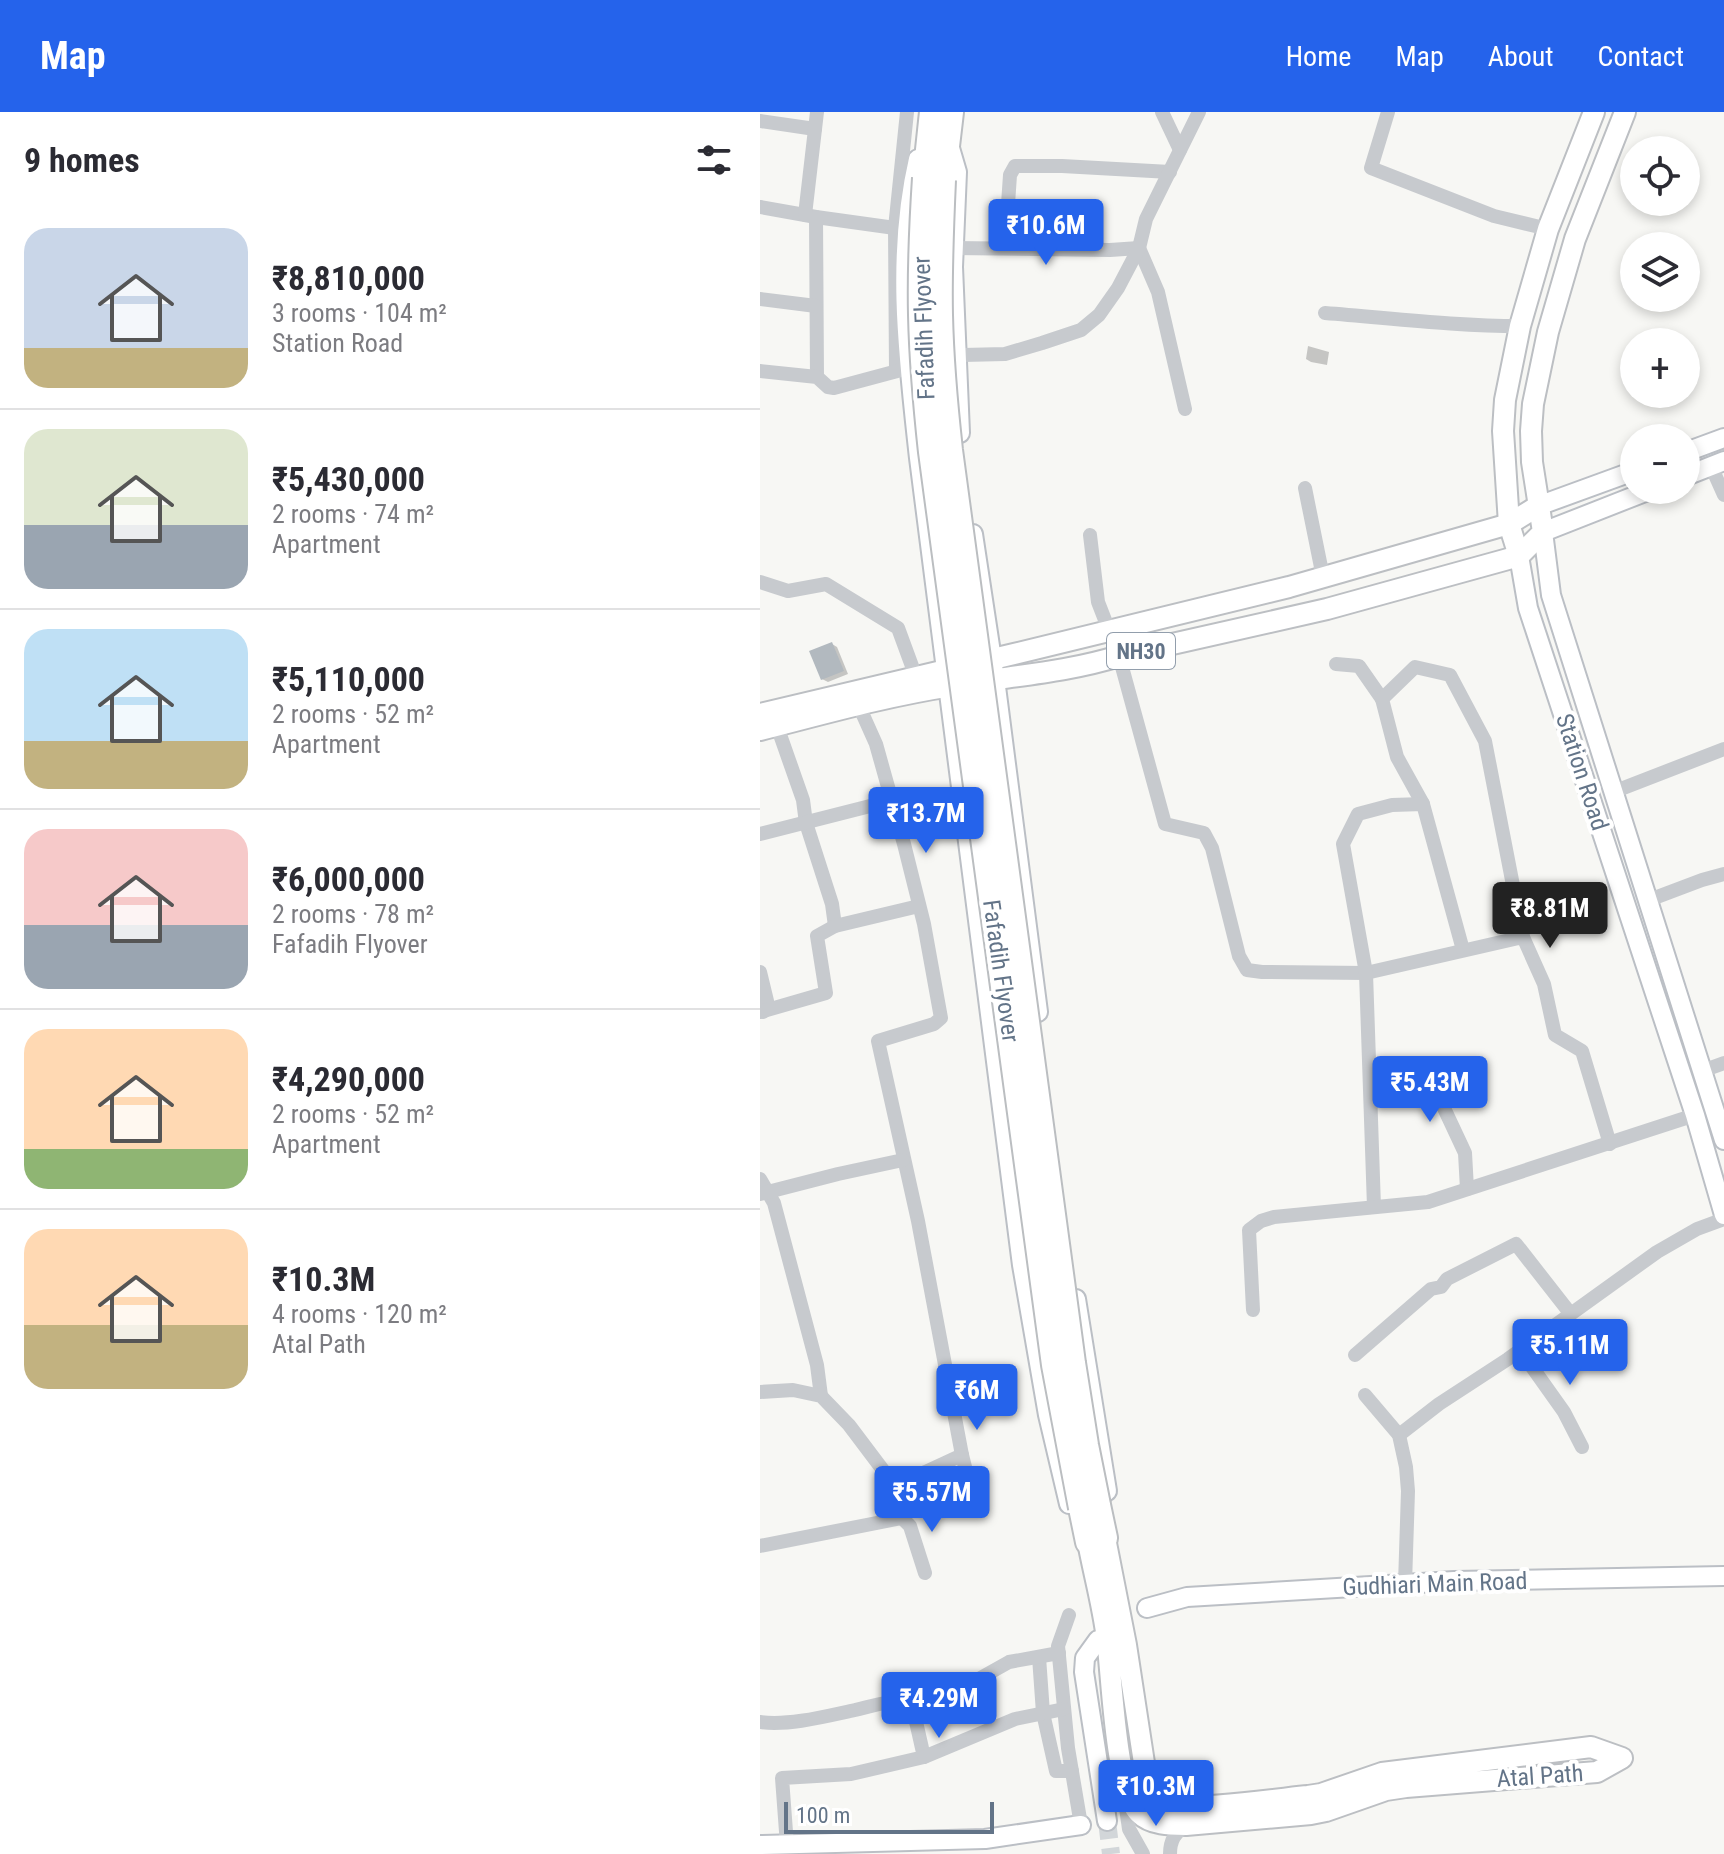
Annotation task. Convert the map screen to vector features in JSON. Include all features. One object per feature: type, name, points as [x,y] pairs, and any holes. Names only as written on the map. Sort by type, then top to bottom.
[{"type":"highway","name":"Fafadih Flyover","points":[[930,112],[934,179]]},
{"type":"highway","name":"Fafadih Flyover","points":[[951,112],[948,142],[934,179],[921,253],[921,317],[931,452],[1054,1365],[1097,1540]]},
{"type":"main road","points":[[1519,556],[1509,524],[1503,431],[1505,400],[1520,326],[1548,229],[1594,112]]},
{"type":"main road","points":[[1543,532],[1532,462],[1533,404],[1548,332],[1575,239],[1625,112]]},
{"type":"main road","points":[[1509,524],[1538,506]]},
{"type":"main road","name":"NH30","points":[[769,728],[859,706],[948,678],[993,669],[1109,631],[1289,587],[1509,524]]},
{"type":"main road","name":"NH30","points":[[993,669],[1092,664],[1327,609],[1519,556],[1543,532]]},
{"type":"main road","name":"NH30","points":[[760,714],[916,677],[948,678]]},
{"type":"main road","name":"Atal Path","points":[[1097,1540],[1126,1645],[1146,1776],[1151,1793],[1163,1805],[1185,1807],[1308,1796],[1382,1773],[1591,1747],[1622,1758],[1597,1772],[1386,1790],[1311,1814],[1186,1825],[1156,1822],[1138,1812],[1131,1802],[1123,1777],[1097,1540]]},
{"type":"street","points":[[817,112],[811,216],[817,377]]},
{"type":"street","points":[[907,112],[895,228],[903,369],[948,678],[1024,1279],[1048,1415],[1074,1522],[1097,1540],[1111,1520],[1069,1258],[959,426],[953,248],[957,172],[948,142]]},
{"type":"street","points":[[903,369],[906,234],[911,188],[930,112]]},
{"type":"street","points":[[1162,112],[1180,150]]},
{"type":"street","points":[[760,371],[817,377],[828,387],[834,388],[956,357],[1005,354],[1081,330],[1099,315],[1112,297],[1139,248],[1146,219],[1199,112]]},
{"type":"street","points":[[1388,112],[1371,168],[1494,216],[1548,229]]},
{"type":"street","points":[[760,121],[815,129]]},
{"type":"street","points":[[1005,248],[1010,175],[1015,166],[1170,172]]},
{"type":"street","points":[[760,207],[895,228]]},
{"type":"street","points":[[953,248],[1139,248]]},
{"type":"street","points":[[1139,248],[1158,292],[1185,409]]},
{"type":"street","points":[[760,299],[816,306]]},
{"type":"street","points":[[1325,313],[1453,324],[1520,326]]},
{"type":"street","points":[[1700,447],[1724,438]]},
{"type":"street","points":[[1717,464],[1724,495]]},
{"type":"street","points":[[1538,506],[1620,476]]},
{"type":"street","points":[[1305,488],[1323,577]]},
{"type":"street","points":[[1543,532],[1620,502]]},
{"type":"street","name":"Station Road","points":[[1543,532],[1551,595],[1724,1140]]},
{"type":"street","points":[[1090,535],[1098,602],[1119,656],[1165,824],[1204,833],[1212,848],[1239,956],[1247,970],[1366,973],[1523,937]]},
{"type":"street","name":"Station Road","points":[[1519,556],[1528,608],[1695,1115],[1724,1217]]},
{"type":"street","points":[[760,582],[788,591],[826,584],[898,628],[916,677]]},
{"type":"street","points":[[1336,664],[1359,666],[1382,699],[1397,757],[1423,804],[1463,950]]},
{"type":"street","points":[[1382,699],[1415,667],[1450,675],[1485,741],[1523,937],[1544,984],[1555,1035],[1582,1051],[1610,1144]]},
{"type":"street","points":[[859,706],[876,744],[904,844],[937,989],[941,1018],[934,1024],[878,1041],[921,1233],[962,1455],[975,1507]]},
{"type":"street","points":[[769,728],[803,800],[806,823],[832,904],[835,926]]},
{"type":"street","points":[[1613,792],[1724,749]]},
{"type":"street","points":[[760,834],[891,802]]},
{"type":"street","points":[[1374,1207],[1366,973],[1343,844],[1358,814],[1392,805],[1423,804]]},
{"type":"street","points":[[1649,900],[1724,874]]},
{"type":"street","points":[[761,1012],[826,993],[817,936],[835,926],[919,906]]},
{"type":"street","points":[[760,972],[767,1001],[761,1012]]},
{"type":"street","points":[[1702,1071],[1724,1063]]},
{"type":"street","points":[[1370,1083],[1417,1087],[1443,1106],[1465,1153],[1467,1189]]},
{"type":"street","points":[[1253,1310],[1249,1230],[1261,1221],[1274,1217],[1428,1202],[1695,1115]]},
{"type":"street","points":[[821,1396],[817,1365],[774,1203],[763,1189],[903,1160]]},
{"type":"street","points":[[1399,1435],[1657,1252],[1724,1217]]},
{"type":"street","points":[[1355,1355],[1431,1289],[1441,1287],[1447,1279],[1516,1244],[1570,1313]]},
{"type":"street","points":[[1520,1350],[1564,1412],[1582,1447]]},
{"type":"street","points":[[760,1392],[793,1390],[821,1396],[849,1425],[895,1486],[902,1518],[910,1526],[925,1573]]},
{"type":"street","points":[[1365,1395],[1399,1435],[1406,1467],[1405,1584]]},
{"type":"street","points":[[895,1486],[962,1455]]},
{"type":"street","points":[[760,1546],[902,1518]]},
{"type":"street","name":"Gudhiari Main Road","points":[[1147,1608],[1187,1597],[1454,1581],[1724,1576]]},
{"type":"street","points":[[760,1845],[985,1839],[1081,1825],[1058,1646],[1069,1615]]},
{"type":"street","points":[[1098,1640],[1085,1658],[1084,1672],[1107,1821]]},
{"type":"street","points":[[760,1722],[775,1724],[896,1700],[912,1704],[968,1685],[1009,1662],[1059,1653]]},
{"type":"street","points":[[1039,1657],[1043,1713],[1056,1771],[1072,1771]]},
{"type":"street","points":[[912,1704],[924,1757]]},
{"type":"street","points":[[787,1845],[782,1778],[851,1774],[924,1757],[1015,1719],[1064,1709]]},
{"type":"street","points":[[1123,1777],[1129,1829],[1143,1854]]},
{"type":"street","points":[[1170,1854],[1172,1838],[1186,1825]]},
{"type":"building","points":[[832,642],[844,671],[821,680],[809,651]]},
{"type":"tunnel","points":[[1107,1821],[1111,1854]]}]
